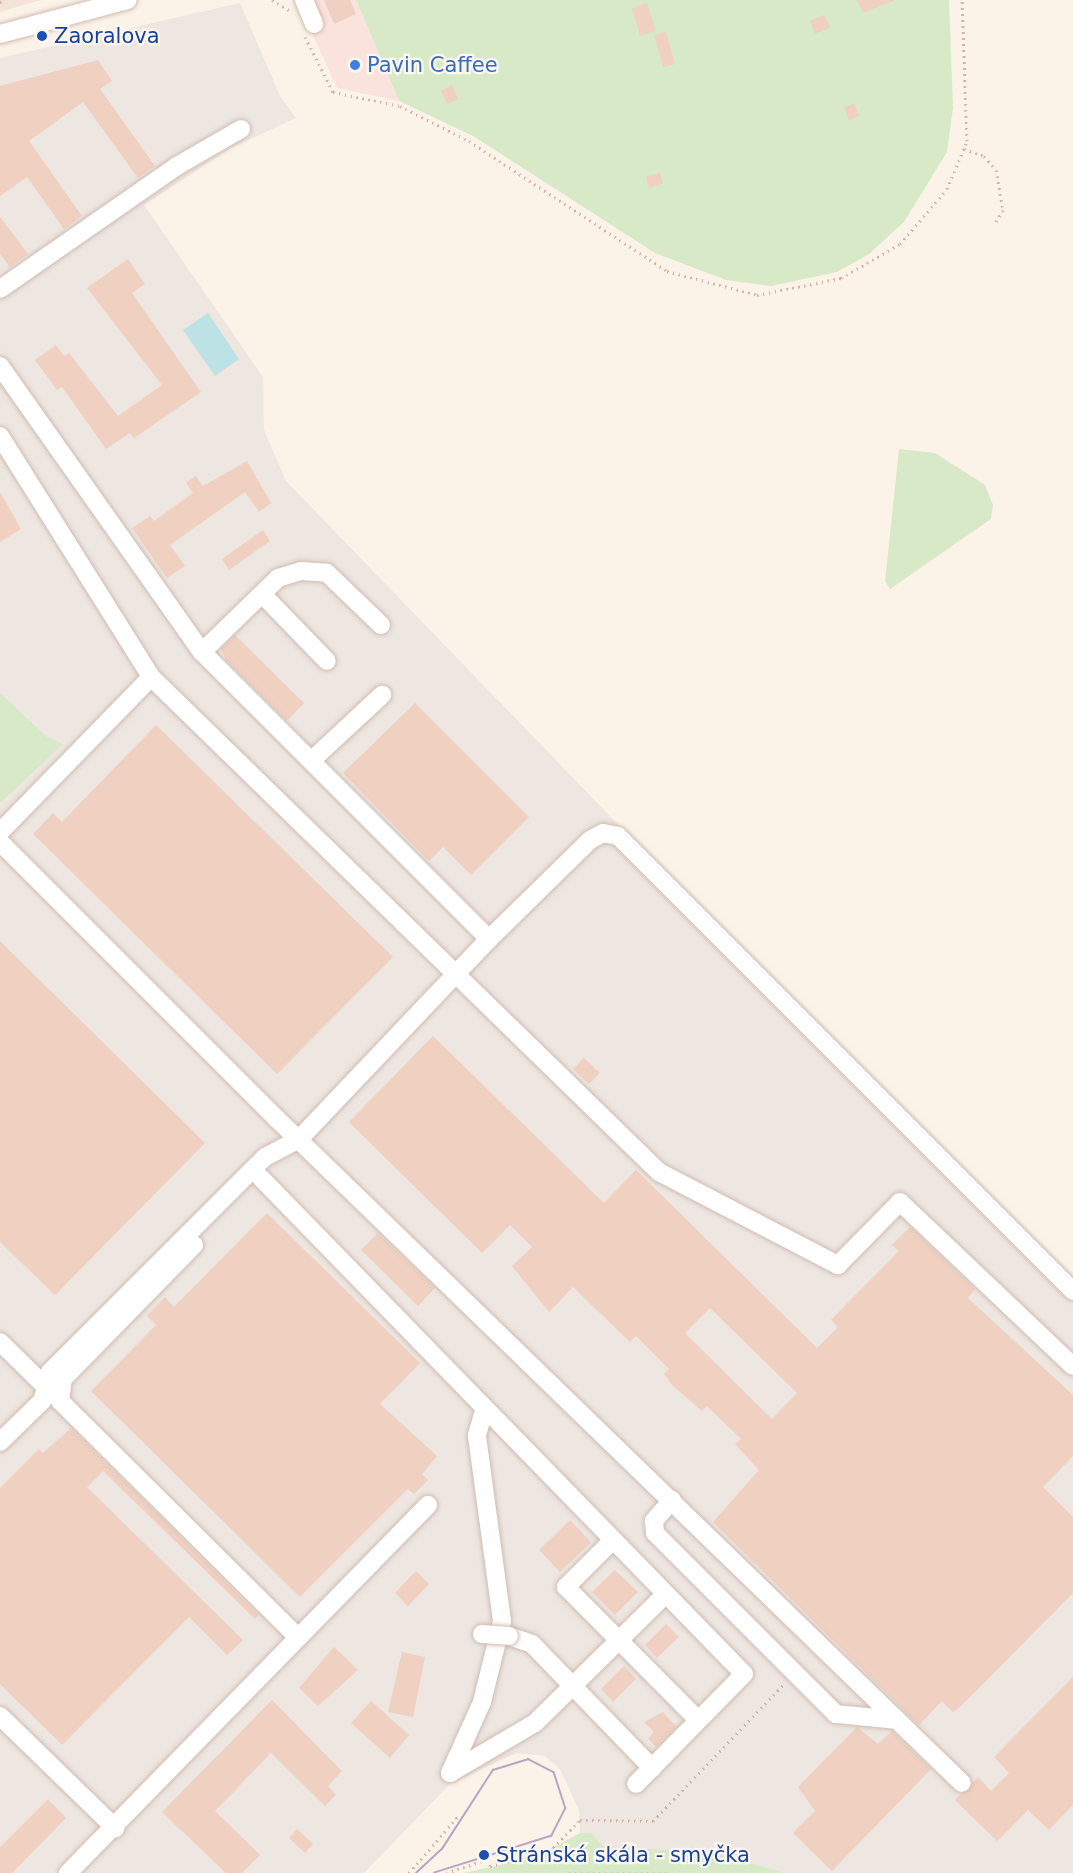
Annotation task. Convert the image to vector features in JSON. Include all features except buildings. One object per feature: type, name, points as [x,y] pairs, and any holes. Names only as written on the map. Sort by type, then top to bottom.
[{"type":"street","points":[[0,34],[128,0]]},
{"type":"street","points":[[304,0],[308,25]]},
{"type":"street","points":[[0,289],[177,166],[241,129]]},
{"type":"street","points":[[0,366],[202,652],[489,939]]},
{"type":"street","points":[[0,436],[6,457],[151,677],[454,976],[659,1172],[838,1265],[900,1202],[1073,1366]]},
{"type":"street","points":[[202,652],[261,594],[293,573],[327,573],[381,625]]},
{"type":"street","points":[[261,594],[327,661]]},
{"type":"street","points":[[0,832],[151,677]]},
{"type":"street","points":[[312,760],[382,695]]},
{"type":"street","points":[[298,1637],[60,1401],[63,1379],[299,1139],[489,939],[590,840],[603,833],[618,836],[1073,1291]]},
{"type":"street","points":[[0,842],[299,1139],[962,1784]]},
{"type":"street","points":[[0,1442],[42,1401],[50,1372],[265,1156],[299,1139]]},
{"type":"street","points":[[261,1178],[611,1542],[744,1674],[636,1784]]},
{"type":"street","points":[[0,1342],[46,1387]]},
{"type":"street","points":[[484,1410],[477,1435],[502,1621],[482,1702],[450,1773],[528,1729],[664,1596]]},
{"type":"street","points":[[672,1500],[654,1521],[655,1533],[836,1714],[897,1720]]},
{"type":"street","points":[[68,1873],[115,1828],[428,1505]]},
{"type":"street","points":[[611,1542],[566,1587],[698,1720]]},
{"type":"street","points":[[482,1634],[508,1636],[532,1644],[652,1768]]},
{"type":"street","points":[[0,1716],[115,1828]]},
{"type":"path","points":[[0,2],[5,0]]},
{"type":"path","points":[[272,0],[296,19]]},
{"type":"path","points":[[308,25],[317,69],[339,94],[400,106],[469,141],[667,271],[757,295],[841,278],[900,244],[947,189],[964,149],[962,0]]},
{"type":"path","points":[[964,149],[984,156],[996,170],[1003,210],[994,225]]},
{"type":"path","points":[[446,1873],[488,1859],[490,1866],[549,1852],[580,1820],[653,1821],[795,1673]]},
{"type":"path","points":[[409,1873],[459,1815]]},
{"type":"path","points":[[568,1873],[666,1873]]},
{"type":"shaded area","points":[[0,0],[41,0],[0,12]]},
{"type":"shaded area","name":"Pavin Caffee","points":[[297,0],[356,0],[399,101],[337,88]]},
{"type":"shaded area","points":[[240,3],[280,96],[296,118],[229,149],[144,205],[263,377],[264,430],[286,481],[1073,1295],[1073,1873],[785,1873],[718,1853],[603,1846],[591,1833],[580,1833],[579,1810],[560,1769],[545,1756],[516,1753],[449,1785],[364,1873],[0,1873],[0,58]]},
{"type":"green space","points":[[356,0],[949,0],[953,108],[947,152],[904,222],[869,254],[837,272],[771,286],[726,280],[655,253],[473,136],[399,101]]},
{"type":"green space","points":[[899,449],[935,453],[985,485],[993,505],[991,519],[890,589],[885,581]]},
{"type":"green space","points":[[0,693],[47,737],[63,744],[0,803]]},
{"type":"green space","points":[[580,1833],[591,1833],[603,1846],[718,1853],[785,1873],[463,1873],[533,1858]]},
{"type":"water","points":[[208,313],[239,359],[215,376],[183,330]]},
{"type":"tram line","points":[[416,1873],[442,1849],[493,1770],[528,1759],[554,1772],[566,1808],[552,1836],[435,1873]]},
{"type":"place","name":"Zaoralova","points":[[42,36]]},
{"type":"place","name":"Pavin Caffee","points":[[355,65]]},
{"type":"place","name":"Stránská skála - smyčka","points":[[484,1855]]}]
